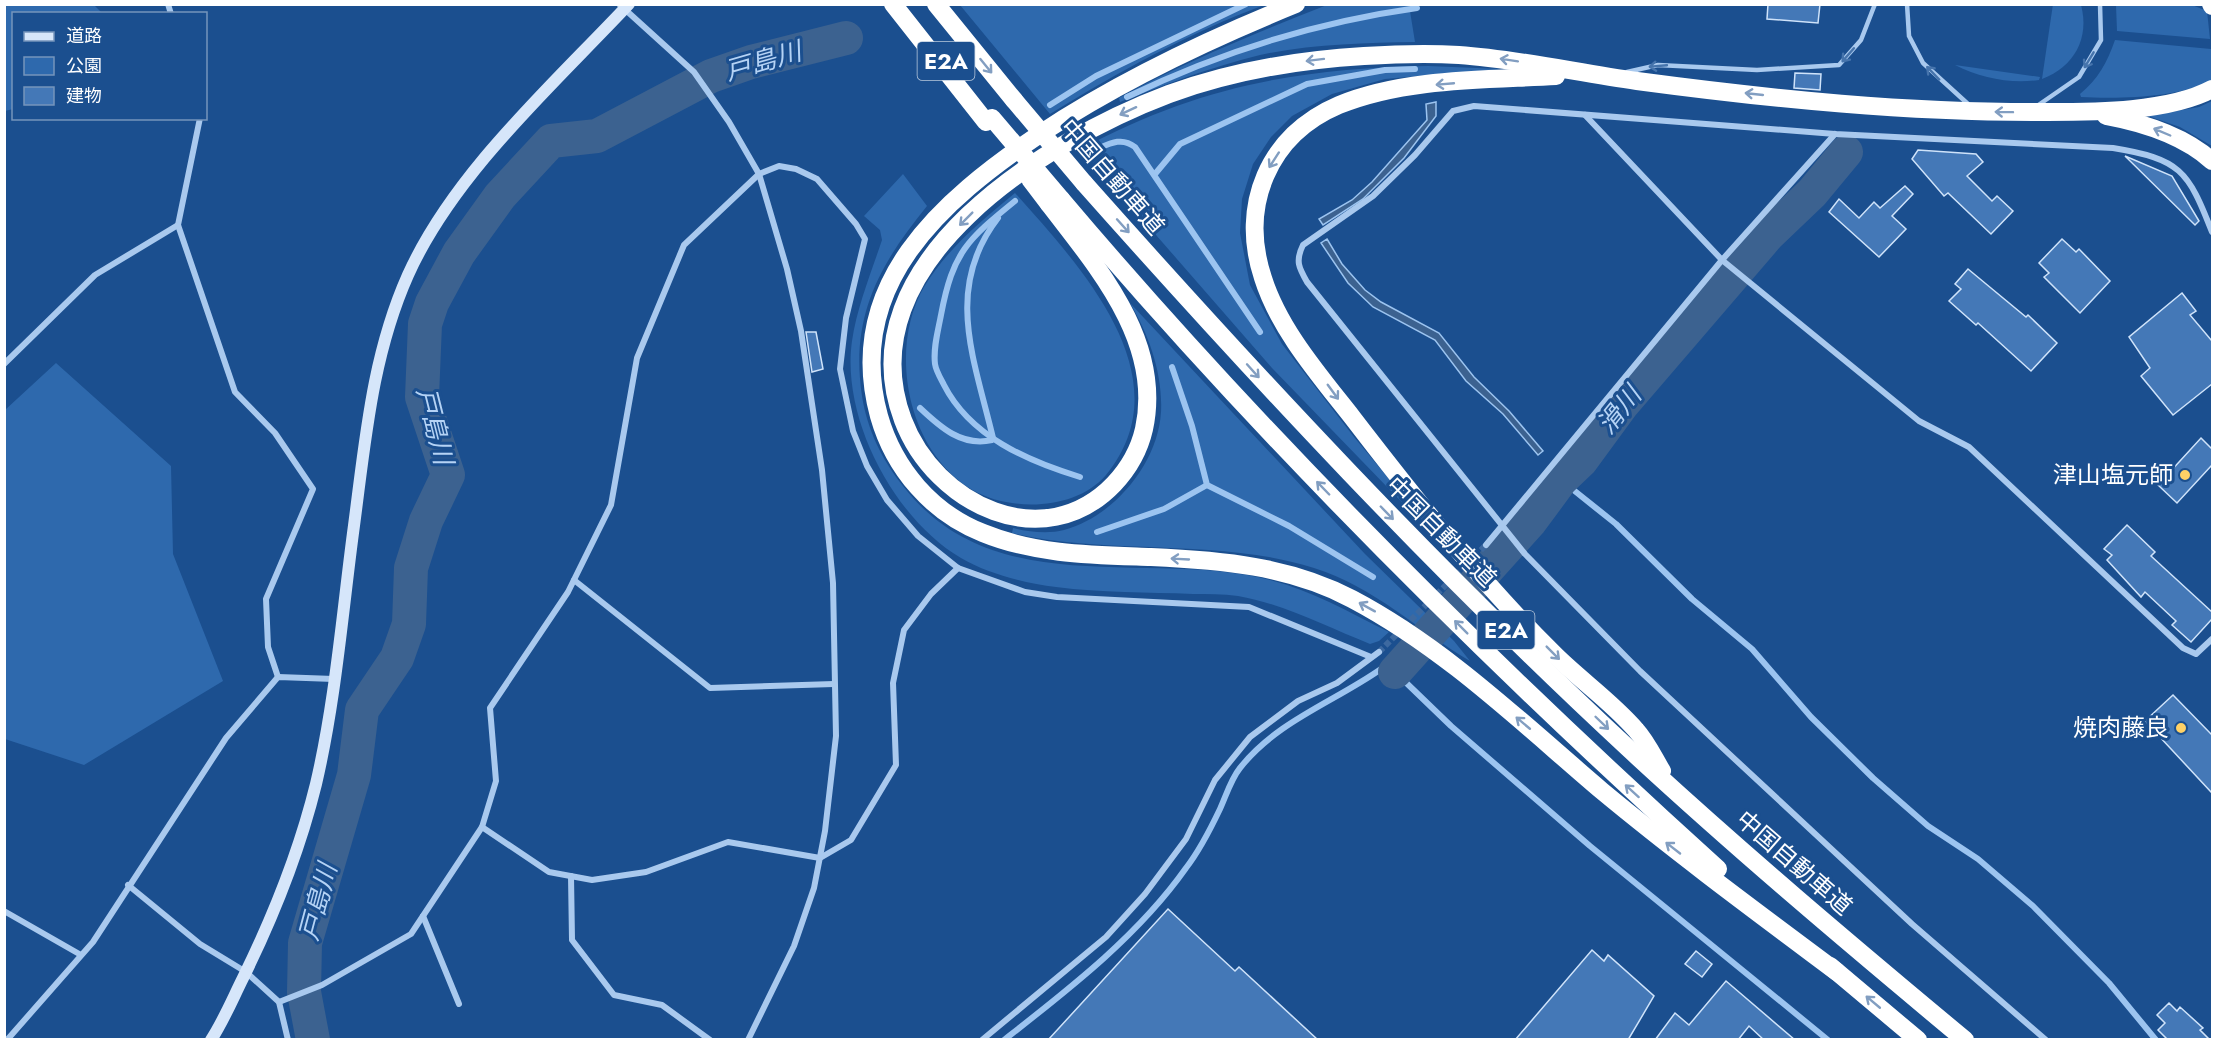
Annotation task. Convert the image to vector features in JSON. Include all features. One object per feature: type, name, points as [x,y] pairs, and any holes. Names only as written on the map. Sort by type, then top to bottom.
[{"type":"highway","points":[[893,4],[989,120]]},
{"type":"highway","name":"E2A","points":[[900,4],[1055,201],[1371,538],[1627,786],[1837,972],[1918,1040]]},
{"type":"highway","name":"中国自動車道","points":[[936,4],[1084,183],[1284,405],[1393,519],[1673,788],[1859,952],[1965,1040]]},
{"type":"highway","points":[[1296,4],[1200,45],[1059,121],[987,170],[930,223],[901,262],[889,284],[874,330],[871,355],[875,403],[891,450],[920,490],[939,507],[980,532],[1004,541],[1028,548],[1077,554],[1214,560],[1250,565],[1313,582],[1378,614],[1448,662],[1655,834],[1837,972]]},
{"type":"highway","points":[[1055,201],[1128,319],[1138,342],[1144,368],[1147,416],[1135,457],[1122,476],[1095,501],[1076,512],[1059,516],[1018,518],[976,504],[959,493],[925,459],[902,419],[894,374],[894,342],[901,311],[921,270],[951,233],[997,191],[1068,143],[1134,108],[1172,93],[1247,71],[1322,58],[1418,53],[1505,60],[1588,74],[1812,101],[1977,111],[2083,112],[2169,104],[2212,89]]},
{"type":"highway","points":[[1588,74],[1421,86],[1388,91],[1338,106],[1301,128],[1271,163],[1256,205],[1253,228],[1263,280],[1274,304],[1297,343],[1338,400],[1432,520],[1494,589],[1554,654],[1637,731],[1673,788]]},
{"type":"highway","points":[[2083,112],[2139,122],[2196,146],[2212,161]]},
{"type":"street","points":[[212,1040],[288,880],[316,783],[334,679],[374,379],[387,327],[409,274],[439,218],[486,157],[624,6],[694,72],[729,122],[759,174],[787,269],[801,331],[820,458],[833,583],[836,736],[814,888],[794,946],[748,1040]]},
{"type":"street","points":[[2046,1040],[1912,924],[1640,671],[1525,554],[1307,282],[1298,266],[1298,254],[1303,245],[1373,196],[1415,155],[1453,111],[1474,106],[1835,134],[2113,148],[2151,154],[2181,170],[2192,185],[2212,232]]},
{"type":"street","points":[[1585,114],[1722,260],[1919,421],[1969,447],[2183,648],[2196,654],[2212,639]]},
{"type":"street","points":[[200,120],[178,225],[235,392],[275,434],[313,489],[266,599],[268,647],[278,677]]},
{"type":"street","points":[[1486,545],[1500,524],[1722,260],[1835,134]]},
{"type":"street","points":[[279,1002],[322,985],[411,934],[482,827],[496,781],[490,708],[574,580],[610,505],[638,358],[684,246],[759,174],[779,166],[796,169],[817,178],[856,224],[865,239],[846,318],[840,369],[853,431],[867,466],[887,500],[918,536],[958,567],[1024,592],[1057,597],[1249,607],[1371,657]]},
{"type":"street","points":[[4,364],[95,275],[178,225]]},
{"type":"street","points":[[482,827],[549,872],[592,879],[646,872],[728,843],[820,858],[851,840],[896,765],[893,683],[904,630],[932,594],[958,567]]},
{"type":"street","points":[[574,580],[710,688],[834,684]]},
{"type":"street","points":[[982,1040],[1106,937],[1145,894],[1186,839],[1215,780],[1250,737],[1298,702],[1337,683],[1379,652]]},
{"type":"street","points":[[278,677],[334,679]]},
{"type":"street","points":[[7,1040],[93,942],[128,885],[226,738],[278,677]]},
{"type":"street","points":[[571,876],[572,939],[614,995],[662,1005],[710,1040]]},
{"type":"street","points":[[128,885],[200,944],[246,972],[279,1002],[288,1040]]},
{"type":"street","points":[[4,911],[81,955]]},
{"type":"street","points":[[423,916],[459,1004]]},
{"type":"lane","points":[[1610,76],[1658,64],[1757,70],[1839,65],[1861,40],[1875,4]]},
{"type":"lane","points":[[1907,4],[1909,36],[1923,63],[1944,86],[1977,111]]},
{"type":"lane","points":[[2030,112],[2079,77],[2101,40],[2100,4]]},
{"type":"green space","points":[[5,4],[94,5],[101,12],[12,12],[12,109],[5,111]]},
{"type":"green space","points":[[2053,4],[2081,5],[2083,29],[2077,50],[2071,59],[2053,74],[2042,79]]},
{"type":"green space","points":[[960,5],[1264,5],[1154,54],[1050,114]]},
{"type":"green space","points":[[1327,5],[1409,5],[1415,42],[1318,46],[1279,51],[1206,70],[1120,102],[1119,98],[1196,60]]},
{"type":"green space","points":[[2116,5],[2192,5],[2207,11],[2210,39],[2117,31]]},
{"type":"green space","points":[[2115,40],[2211,49],[2212,80],[2183,91],[2166,94],[2113,98],[2081,97],[2080,94],[2101,70]]},
{"type":"green space","points":[[1955,65],[2040,77],[2039,80],[2028,81],[1985,77]]},
{"type":"green space","points":[[1428,66],[1501,69],[1385,79],[1332,94],[1292,116],[1271,137],[1253,164],[1242,199],[1240,233],[1250,285],[1282,344],[1354,437],[1450,552],[1272,368],[1081,149],[1165,110],[1249,85],[1335,71]]},
{"type":"green space","points":[[2212,101],[2212,146],[2180,127],[2148,116],[2199,107]]},
{"type":"green space","points":[[903,174],[927,206],[895,249],[872,294],[860,341],[859,368],[864,408],[876,444],[888,466],[903,486],[937,521],[976,544],[1018,557],[1063,564],[1202,570],[1267,579],[1320,598],[1389,632],[1379,641],[1370,644],[1289,610],[1238,596],[1090,590],[1032,583],[983,569],[961,558],[937,541],[894,493],[877,464],[864,433],[855,402],[851,371],[852,341],[857,316],[882,240],[880,230],[864,216]]},
{"type":"green space","points":[[1015,193],[1093,288],[1114,324],[1129,362],[1135,400],[1128,438],[1106,475],[1085,492],[1047,504],[1006,502],[975,491],[949,471],[929,445],[915,415],[907,382],[906,349],[912,316],[924,287],[954,248]]},
{"type":"green space","points":[[1130,303],[1365,554],[1454,641],[1470,661],[1376,597],[1336,576],[1314,568],[1240,553],[1088,544],[1012,533],[1013,528],[1052,532],[1082,523],[1115,501],[1142,469],[1158,431],[1161,412],[1160,383],[1149,342]]},
{"type":"green space","points":[[56,363],[171,466],[173,554],[223,681],[84,765],[5,739],[5,410]]},
{"type":"shaded area","points":[[1436,102],[1436,116],[1404,158],[1363,199],[1323,225],[1319,219],[1352,200],[1372,182],[1427,120],[1426,104]]},
{"type":"shaded area","points":[[1327,239],[1342,264],[1365,290],[1381,302],[1439,333],[1474,377],[1509,411],[1543,451],[1538,455],[1503,414],[1466,381],[1435,340],[1373,307],[1348,283],[1321,243]]},
{"type":"building","points":[[1768,4],[1820,4],[1818,23],[1767,19]]},
{"type":"building","points":[[1795,73],[1821,74],[1820,90],[1794,88]]},
{"type":"building","points":[[1918,150],[1976,154],[1983,162],[1967,176],[1992,201],[1997,196],[2013,211],[1991,234],[1948,193],[1944,196],[1912,159]]},
{"type":"building","points":[[2125,156],[2172,176],[2199,221],[2195,225]]},
{"type":"building","points":[[1905,186],[1913,194],[1892,216],[1906,229],[1879,257],[1829,212],[1839,199],[1859,218],[1874,202],[1880,208]]},
{"type":"building","points":[[2062,239],[2076,252],[2079,249],[2110,281],[2080,313],[2044,277],[2049,273],[2039,263]]},
{"type":"building","points":[[1968,269],[2026,317],[2028,315],[2057,343],[2031,371],[1978,323],[1976,325],[1949,301],[1961,289],[1955,284]]},
{"type":"building","points":[[2182,293],[2196,311],[2190,315],[2212,341],[2212,384],[2173,415],[2141,376],[2150,368],[2129,337]]},
{"type":"building","points":[[806,332],[816,332],[823,369],[812,372]]},
{"type":"building","name":"津山塩元師","points":[[2201,438],[2212,449],[2212,465],[2177,503],[2158,485]]},
{"type":"building","points":[[2127,525],[2155,552],[2151,556],[2212,612],[2212,619],[2191,642],[2172,625],[2176,621],[2145,592],[2141,597],[2107,560],[2112,555],[2104,549]]},
{"type":"building","points":[[2173,695],[2212,735],[2212,793],[2145,721]]},
{"type":"building","points":[[1168,909],[1235,971],[1239,967],[1318,1040],[1048,1040]]},
{"type":"building","points":[[1592,950],[1604,961],[1608,955],[1654,996],[1628,1040],[1515,1040]]},
{"type":"building","points":[[1696,951],[1712,964],[1702,977],[1685,964]]},
{"type":"building","points":[[1726,981],[1795,1040],[1764,1040],[1749,1026],[1738,1040],[1655,1040],[1675,1013],[1689,1025]]},
{"type":"building","points":[[2169,1003],[2177,1011],[2180,1007],[2203,1028],[2200,1030],[2210,1040],[2168,1040],[2158,1030],[2165,1023],[2157,1015]]},
{"type":"waterway","points":[[1050,105],[1096,76],[1246,4]]},
{"type":"waterway","points":[[1127,97],[1161,81],[1269,41],[1342,22],[1417,8]]},
{"type":"waterway","name":"戸島川","points":[[313,1040],[304,992],[305,943],[354,775],[362,710],[397,658],[409,624],[411,568],[426,521],[448,475],[422,397],[425,324],[432,303],[459,253],[500,196],[551,141],[597,136],[711,76],[751,62],[846,38]]},
{"type":"waterway","points":[[1155,174],[1180,144],[1307,84],[1385,70],[1415,69]]},
{"type":"waterway","points":[[1090,152],[1118,142],[1135,147],[1260,332]]},
{"type":"waterway","name":"滑川","points":[[1395,672],[1530,522],[1561,480],[1581,461],[1622,405],[1768,235],[1812,193],[1846,152]]},
{"type":"waterway","points":[[1015,201],[985,226],[964,249],[957,262],[951,276],[937,333],[936,367],[955,403],[984,432],[1040,463],[1080,477]]},
{"type":"waterway","points":[[993,438],[972,353],[968,326],[968,299],[971,272],[981,245],[998,218]]},
{"type":"waterway","points":[[1172,367],[1192,426],[1207,485],[1289,526],[1373,577]]},
{"type":"waterway","points":[[920,408],[952,434],[971,441],[992,440]]},
{"type":"waterway","points":[[1561,480],[1616,524],[1692,599],[1752,649],[1811,717],[1873,778],[1928,826],[1978,859],[2033,906],[2109,983],[2156,1040]]},
{"type":"waterway","points":[[1097,532],[1164,509],[1207,485]]},
{"type":"waterway","points":[[1004,1040],[1101,960],[1167,893],[1200,847],[1237,772],[1255,752],[1288,725],[1381,669],[1395,672],[1451,726],[1590,846],[1828,1040]]},
{"type":"tunnel","points":[[1379,652],[1486,545]]},
{"type":"place","name":"津山塩元師","points":[[2185,475]]},
{"type":"place","name":"焼肉藤良","points":[[2181,728]]}]
